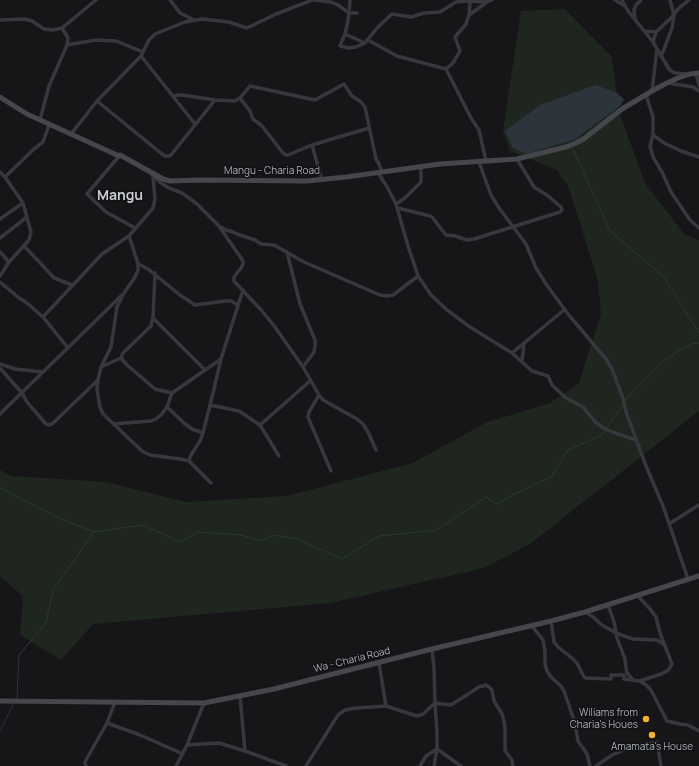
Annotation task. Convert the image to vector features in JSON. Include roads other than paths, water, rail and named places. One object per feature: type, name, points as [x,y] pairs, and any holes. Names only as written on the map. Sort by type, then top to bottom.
[{"type":"street","points":[[0,20],[25,19],[32,21],[44,29],[53,30],[62,28],[96,0]]},
{"type":"street","points":[[170,0],[180,13],[194,20]]},
{"type":"street","points":[[71,134],[97,101],[142,54],[149,40],[155,34],[185,22],[202,19],[230,22],[247,28],[276,14],[313,0],[331,2],[349,13],[357,13]]},
{"type":"street","points":[[350,0],[345,34],[340,46],[349,48],[356,47],[367,41],[378,26],[392,14],[411,17],[424,13],[440,12],[456,2],[469,0],[487,2]]},
{"type":"street","points":[[446,69],[453,63],[460,51],[455,37],[466,24],[469,15],[469,0]]},
{"type":"street","points":[[469,15],[492,0]]},
{"type":"street","points":[[615,0],[626,7]]},
{"type":"street","points":[[622,0],[653,42],[669,69],[673,72],[695,73],[699,85]]},
{"type":"street","points":[[636,20],[634,10],[636,5],[641,0]]},
{"type":"street","points":[[661,57],[672,28],[674,15],[670,0]]},
{"type":"street","points":[[653,42],[656,32],[689,0]]},
{"type":"street","points":[[40,120],[49,86],[68,44],[68,38],[62,28]]},
{"type":"street","points":[[645,31],[656,32]]},
{"type":"street","points":[[345,34],[367,41],[397,56],[446,69],[471,118],[479,130],[486,161]]},
{"type":"street","points":[[68,44],[96,40],[116,41],[142,54],[195,124]]},
{"type":"street","points":[[652,91],[657,49]]},
{"type":"street","name":"Mangu - Charia Road","points":[[0,97],[27,114],[49,125],[119,156],[120,155],[163,179],[170,181],[201,180],[298,182],[380,173],[440,164],[517,159],[566,147],[585,138],[622,109],[652,91],[667,83],[695,73]]},
{"type":"street","points":[[667,83],[693,87],[699,91]]},
{"type":"street","points":[[174,97],[177,95],[182,95],[232,101],[240,98],[250,86],[315,100],[344,84],[352,96],[364,104],[380,173],[397,206],[418,276],[431,294],[447,310],[475,330],[512,353],[532,372],[548,376],[552,385],[566,398],[583,407],[596,423],[605,429],[636,440]]},
{"type":"street","points":[[646,95],[653,117],[653,135],[650,146],[653,157],[672,192],[690,220],[699,228]]},
{"type":"street","points":[[240,98],[250,111],[253,119],[262,126],[286,155],[312,145],[369,128]]},
{"type":"street","points":[[97,101],[165,156],[171,155],[215,100]]},
{"type":"street","points":[[5,178],[43,142],[49,125]]},
{"type":"street","points":[[653,135],[664,143],[699,157]]},
{"type":"street","points":[[312,145],[322,180]]},
{"type":"street","points":[[120,155],[87,194],[106,212],[135,228]]},
{"type":"street","points":[[397,206],[430,216],[446,235],[467,240],[560,212],[562,210],[561,207],[534,187],[517,159]]},
{"type":"street","points":[[479,162],[491,195],[526,244],[536,268],[549,289],[564,310],[606,359],[612,369],[636,440],[669,524],[688,579]]},
{"type":"street","points":[[397,206],[421,182],[421,167]]},
{"type":"street","points":[[148,171],[161,183],[182,193],[197,204],[219,226],[242,261],[241,268],[233,279],[234,281],[262,310],[275,327],[303,367],[310,381],[323,400],[340,408],[363,424],[376,450]]},
{"type":"street","points":[[0,172],[23,203],[31,232],[29,240],[9,262],[0,276]]},
{"type":"street","points":[[43,317],[104,252],[129,236],[153,208],[155,199],[153,176]]},
{"type":"street","points":[[0,219],[23,203]]},
{"type":"street","points":[[0,238],[27,217]]},
{"type":"street","points":[[219,226],[255,240],[261,244],[274,245],[304,262],[380,295],[393,295],[418,276]]},
{"type":"street","points":[[0,414],[124,293],[137,274],[138,264],[129,236]]},
{"type":"street","points":[[24,246],[54,278],[72,285]]},
{"type":"street","points":[[0,252],[9,262]]},
{"type":"street","points":[[287,252],[300,304],[315,340],[314,352],[303,367]]},
{"type":"street","points":[[138,264],[155,273],[180,295],[195,305],[225,301],[238,304]]},
{"type":"street","points":[[101,367],[121,358],[123,353],[151,326],[153,318],[155,273]]},
{"type":"street","points":[[0,282],[43,317],[68,348]]},
{"type":"street","points":[[189,461],[203,433],[221,359],[243,290]]},
{"type":"street","points":[[124,293],[114,320],[111,347],[101,367],[98,380],[97,390],[100,407],[103,414],[142,451],[161,457],[189,461],[211,483]]},
{"type":"street","points":[[512,353],[564,310]]},
{"type":"street","points":[[153,318],[205,370]]},
{"type":"street","points":[[522,362],[524,343]]},
{"type":"street","points":[[121,358],[155,389],[172,393]]},
{"type":"street","points":[[113,424],[156,419],[167,407],[172,393],[221,359]]},
{"type":"street","points":[[0,364],[15,369],[43,372]]},
{"type":"street","points":[[0,368],[22,393],[32,408],[46,424],[49,425],[52,424],[98,380]]},
{"type":"street","points":[[260,425],[310,381]]},
{"type":"street","points":[[319,395],[309,412],[308,417],[331,471]]},
{"type":"street","points":[[210,405],[239,411],[260,425],[279,456]]},
{"type":"street","points":[[167,407],[192,429],[203,433]]},
{"type":"street","points":[[669,524],[699,505]]},
{"type":"street","name":"Wa - Charia Road","points":[[0,701],[204,703],[274,689],[432,649],[532,626],[585,612],[699,576]]},
{"type":"street","points":[[636,595],[656,617],[660,633],[672,664],[669,669],[661,674],[640,681]]},
{"type":"street","points":[[608,605],[614,622],[616,638],[626,659],[627,673],[633,680]]},
{"type":"street","points":[[585,612],[602,625],[616,633],[633,638],[657,640],[665,644]]},
{"type":"street","points":[[551,621],[554,642],[577,663],[584,677],[611,679],[612,676],[624,675],[624,679],[640,681],[651,690],[667,721],[688,725],[699,731]]},
{"type":"street","points":[[532,626],[543,640],[547,671],[564,691],[573,718],[578,741],[587,754],[590,766]]},
{"type":"street","points":[[432,649],[437,732],[437,748],[434,766]]},
{"type":"street","points":[[379,663],[386,706]]},
{"type":"street","points":[[306,766],[338,715],[345,710],[386,706],[417,716],[423,714],[435,703],[451,705],[483,685],[486,685],[492,690],[494,701],[502,714],[505,729],[505,750],[513,762],[513,766]]},
{"type":"street","points":[[240,696],[245,750]]},
{"type":"street","points":[[86,766],[86,760],[107,722],[115,702]]},
{"type":"street","points":[[176,766],[188,745],[204,703]]},
{"type":"street","points":[[107,722],[183,754]]},
{"type":"street","points":[[596,766],[612,755],[627,749],[657,742],[661,766]]},
{"type":"street","points":[[188,745],[219,743],[245,750],[286,766]]},
{"type":"street","points":[[420,766],[426,756],[437,748]]},
{"type":"street","points":[[437,748],[461,766]]},
{"type":"waterway","points":[[573,149],[610,231],[664,277],[699,333]]},
{"type":"waterway","points":[[625,402],[633,391],[667,358],[691,344],[699,343]]},
{"type":"waterway","points":[[607,428],[623,405]]},
{"type":"waterway","points":[[0,487],[59,518],[94,532],[143,525],[180,542],[198,532],[241,535],[261,541],[272,535],[297,539],[342,559],[379,536],[436,530],[486,497],[497,504],[512,495],[551,477],[568,450],[602,435],[605,431]]},
{"type":"waterway","points":[[17,698],[19,655],[46,623],[53,590],[94,532]]},
{"type":"waterway","points":[[0,731],[14,703]]},
{"type":"place","name":"Wiliams from Charia's Houes","points":[[646,719]]},
{"type":"place","name":"Amamata's House","points":[[652,735]]},
{"type":"district","name":"Mangu","points":[[120,196]]}]
